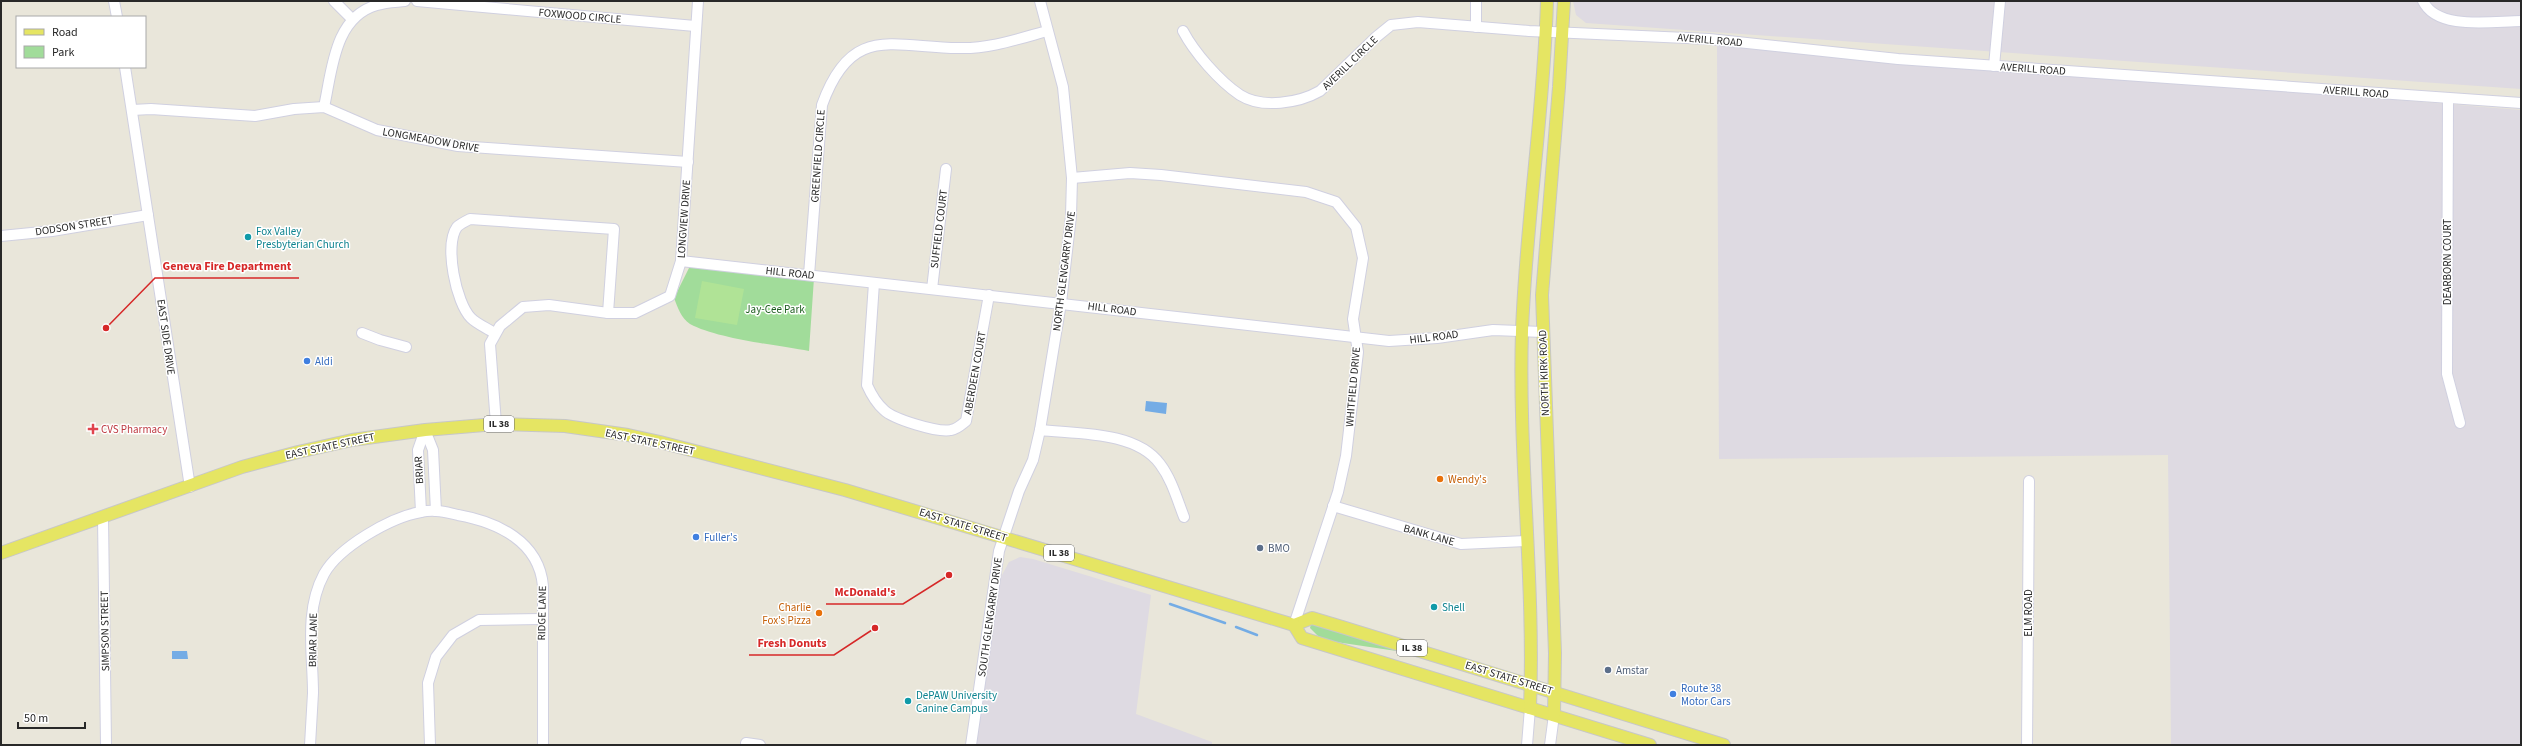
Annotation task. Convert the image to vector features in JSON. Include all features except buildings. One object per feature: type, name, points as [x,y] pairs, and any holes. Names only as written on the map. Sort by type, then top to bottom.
[{"type":"main road","name":"NORTH KIRK ROAD","points":[[1530,708],[1532,653],[1522,387],[1522,331],[1546,31],[1547,1]]},
{"type":"main road","name":"NORTH KIRK ROAD","points":[[1554,715],[1555,692],[1542,332],[1543,267],[1564,1]]},
{"type":"main road","name":"EAST STATE STREET","points":[[1,553],[190,487],[242,467],[298,452],[352,440],[425,430],[496,424],[565,426],[628,435],[838,488],[1003,536],[1294,625],[1312,618],[1531,684],[1724,745]]},
{"type":"main road","name":"EAST STATE STREET","points":[[1294,625],[1302,638],[1650,745]]},
{"type":"street","points":[[114,1],[117,16]]},
{"type":"street","points":[[334,1],[352,19]]},
{"type":"street","points":[[324,107],[336,51],[342,35],[352,19],[376,5],[405,1]]},
{"type":"street","name":"FOXWOOD CIRCLE","points":[[417,1],[695,26]]},
{"type":"street","name":"LONGVIEW DRIVE","points":[[494,333],[504,322],[526,306],[556,305],[608,312],[636,313],[665,300],[670,296],[681,261],[695,26],[698,1]]},
{"type":"street","name":"NORTH GLENGARRY DRIVE","points":[[1003,536],[1033,460],[1040,430],[1061,303],[1071,216],[1072,178],[1063,86],[1040,1]]},
{"type":"street","points":[[1476,1],[1476,27]]},
{"type":"street","points":[[1994,66],[2000,1]]},
{"type":"street","points":[[2423,1],[2436,16],[2443,19],[2458,22],[2521,21]]},
{"type":"street","name":"AVERILL CIRCLE","points":[[1183,31],[1193,49],[1240,95],[1258,100],[1287,102],[1305,98],[1320,91],[1375,38],[1391,25],[1418,22],[1546,31]]},
{"type":"street","name":"GREENFIELD CIRCLE","points":[[809,275],[822,105],[829,85],[847,60],[871,45],[902,43],[958,48],[988,47],[1047,31]]},
{"type":"street","name":"AVERILL ROAD","points":[[1546,31],[1709,39],[1898,59],[2521,103]]},
{"type":"street","name":"EAST SIDE DRIVE","points":[[125,68],[190,487]]},
{"type":"street","name":"DEARBORN COURT","points":[[2448,98],[2447,374],[2460,424]]},
{"type":"street","name":"LONGMEADOW DRIVE","points":[[132,110],[151,109],[255,116],[294,109],[324,107],[376,130],[458,146],[688,162]]},
{"type":"street","name":"SUFFIELD COURT","points":[[932,289],[946,169]]},
{"type":"street","name":"WHITFIELD DRIVE","points":[[1072,178],[1130,173],[1161,175],[1306,192],[1336,202],[1356,227],[1363,258],[1353,319],[1358,352],[1346,456],[1333,506],[1294,625]]},
{"type":"street","name":"DODSON STREET","points":[[1,236],[52,231],[148,214]]},
{"type":"street","points":[[496,424],[490,349],[494,333],[471,318],[459,301],[454,277],[453,240],[457,227],[470,219],[614,229],[608,312]]},
{"type":"street","name":"HILL ROAD","points":[[681,261],[1392,341],[1437,338],[1477,331],[1542,332]]},
{"type":"street","name":"ABERDEEN COURT","points":[[874,283],[867,385],[874,400],[885,411],[899,418],[938,430],[949,431],[958,428],[966,421],[989,296]]},
{"type":"street","points":[[362,333],[380,340],[406,347]]},
{"type":"street","points":[[425,430],[433,450],[436,511]]},
{"type":"street","name":"BRIAR","points":[[421,512],[418,450],[425,430]]},
{"type":"street","points":[[1040,430],[1117,439],[1140,447],[1160,463],[1172,482],[1184,517]]},
{"type":"street","name":"ELM ROAD","points":[[2027,745],[2029,481]]},
{"type":"street","name":"BANK LANE","points":[[1333,506],[1461,544],[1528,541]]},
{"type":"street","name":"BRIAR LANE","points":[[310,745],[313,693],[311,619],[317,588],[332,562],[352,544],[381,527],[421,512],[436,511]]},
{"type":"street","name":"RIDGE LANE","points":[[436,511],[489,521],[522,541],[542,576],[541,619],[543,745]]},
{"type":"street","name":"SIMPSON STREET","points":[[103,518],[106,745]]},
{"type":"street","name":"SOUTH GLENGARRY DRIVE","points":[[971,745],[1003,536]]},
{"type":"street","points":[[430,745],[428,683],[436,657],[453,636],[479,620],[541,619]]},
{"type":"street","name":"NORTH KIRK ROAD","points":[[1527,745],[1530,708]]},
{"type":"street","name":"NORTH KIRK ROAD","points":[[1550,745],[1554,715]]},
{"type":"street","points":[[746,743],[760,745]]},
{"type":"shaded area","points":[[1573,1],[2521,1],[2521,89],[1586,23],[1576,15]]},
{"type":"shaded area","points":[[1717,46],[2521,110],[2521,745],[2171,745],[2168,455],[1719,459]]},
{"type":"shaded area","points":[[1020,557],[1033,559],[1151,595],[1136,714],[1212,742],[1212,745],[976,745],[1001,577],[1009,562]]},
{"type":"green space","name":"Jay-Cee Park","points":[[690,266],[814,278],[809,351],[732,338],[716,334],[687,322],[678,309],[674,298]]},
{"type":"green space","points":[[702,281],[744,289],[737,325],[695,318]]},
{"type":"green space","points":[[1311,624],[1410,653],[1336,642],[1319,637],[1310,628]]},
{"type":"water","points":[[1146,401],[1167,403],[1166,414],[1145,411]]},
{"type":"water","points":[[172,651],[187,651],[188,659],[172,659]]},
{"type":"waterway","points":[[1170,604],[1225,623]]},
{"type":"waterway","points":[[1236,627],[1257,635]]},
{"type":"place","name":"Fox Valley Presbyterian Church","points":[[248,237]]},
{"type":"place","name":"Geneva Fire Department","points":[[106,328]]},
{"type":"place","name":"Aldi","points":[[307,361]]},
{"type":"place","name":"CVS Pharmacy","points":[[93,429]]},
{"type":"place","name":"Wendy's","points":[[1440,479]]},
{"type":"place","name":"Fuller's","points":[[696,537]]},
{"type":"place","name":"BMO","points":[[1260,548]]},
{"type":"place","name":"McDonald's","points":[[949,575]]},
{"type":"place","name":"Shell","points":[[1434,607]]},
{"type":"place","name":"Charlie Fox's Pizza","points":[[819,613]]},
{"type":"place","name":"Fresh Donuts","points":[[875,628]]},
{"type":"place","name":"Amstar","points":[[1608,670]]},
{"type":"place","name":"Route 38 Motor Cars","points":[[1673,694]]},
{"type":"place","name":"DePAW University Canine Campus","points":[[908,701]]}]
